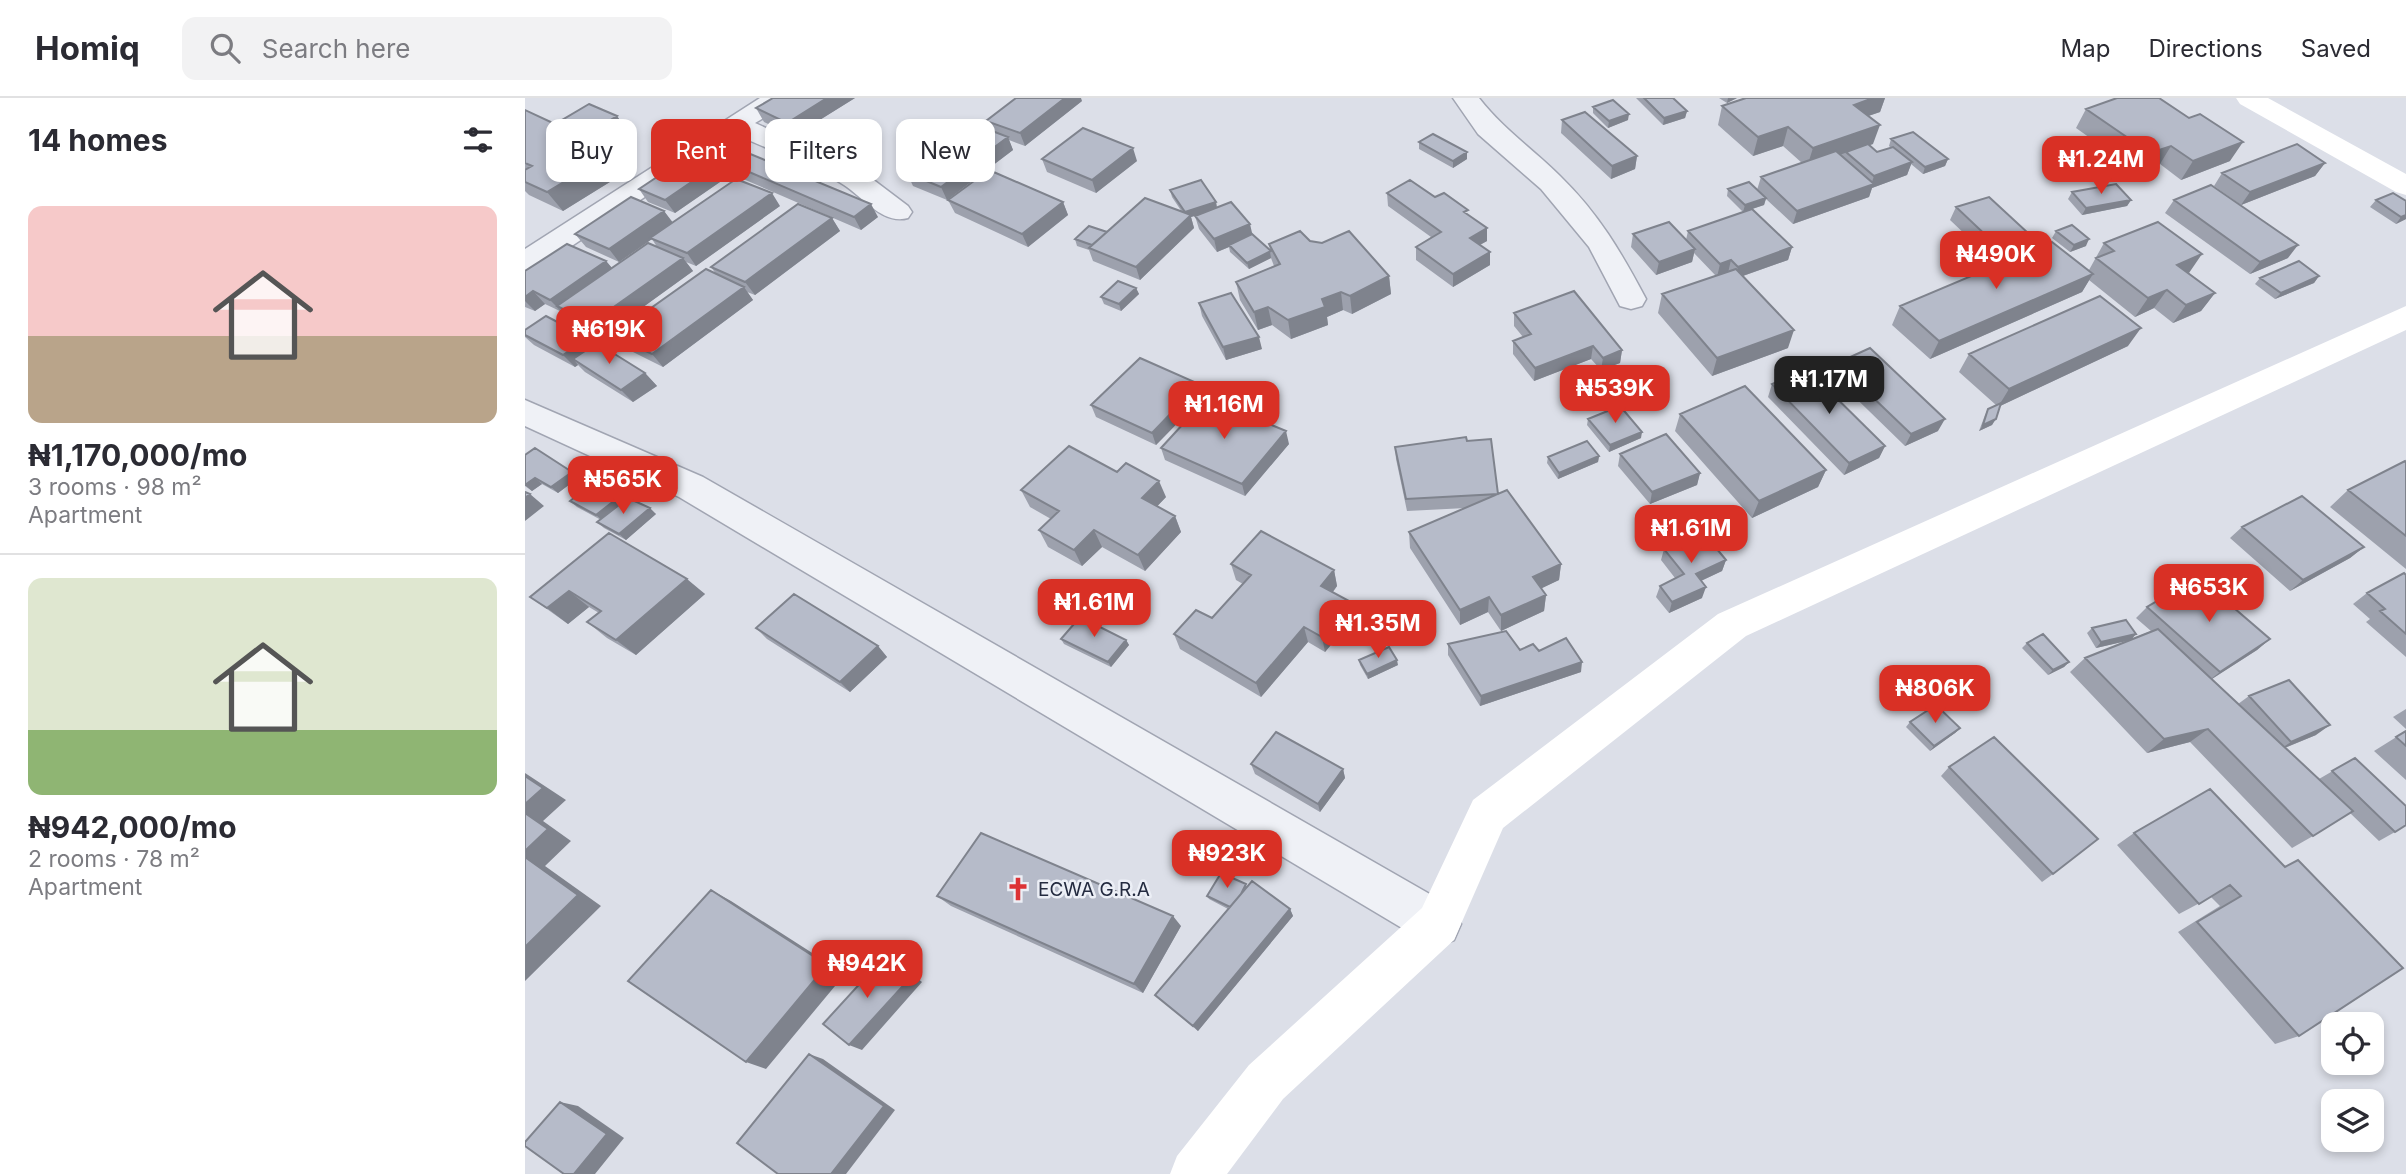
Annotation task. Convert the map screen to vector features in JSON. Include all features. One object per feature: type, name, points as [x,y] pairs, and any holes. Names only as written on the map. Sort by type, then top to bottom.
[{"type":"street","points":[[743,119],[779,98]]},
{"type":"street","points":[[1466,98],[1488,128],[1551,183],[1602,243],[1631,299]]},
{"type":"street","points":[[2249,98],[2406,186]]},
{"type":"street","points":[[751,131],[853,178],[898,212]]},
{"type":"street","points":[[525,263],[651,180]]},
{"type":"street","points":[[1195,1174],[1266,1082],[1438,924],[1488,814],[1732,625],[2406,317]]},
{"type":"street","points":[[525,412],[691,487],[1438,924]]},
{"type":"building","points":[[773,98],[827,98],[793,119],[779,119],[756,108]]},
{"type":"building","points":[[1016,98],[1065,98],[1020,133],[995,124],[995,119],[989,119]]},
{"type":"building","points":[[1644,98],[1673,98],[1687,111],[1664,118]]},
{"type":"building","points":[[1746,98],[1873,98],[1854,105],[1880,125],[1813,148],[1788,127],[1758,137],[1722,106]]},
{"type":"building","points":[[2117,98],[2159,98],[2189,118],[2200,114],[2243,142],[2193,161],[2171,146],[2150,153],[2086,109]]},
{"type":"building","points":[[1613,100],[1629,114],[1609,121],[1593,107]]},
{"type":"building","points":[[589,104],[617,116],[612,119],[564,119]]},
{"type":"building","points":[[525,110],[546,120],[546,182],[564,182],[547,192],[525,182],[525,170],[532,166],[525,163]]},
{"type":"building","points":[[1585,112],[1637,156],[1612,166],[1562,120]]},
{"type":"building","points":[[1083,128],[1133,148],[1092,180],[1042,159]]},
{"type":"building","points":[[995,132],[1008,137],[995,147]]},
{"type":"building","points":[[1913,132],[1948,159],[1925,167],[1891,139]]},
{"type":"building","points":[[1433,134],[1467,152],[1453,161],[1419,142]]},
{"type":"building","points":[[1868,144],[1877,152],[1893,147],[1912,162],[1874,176],[1846,152]]},
{"type":"building","points":[[2297,144],[2325,163],[2250,192],[2222,173]]},
{"type":"building","points":[[1836,151],[1874,184],[1797,211],[1761,177]]},
{"type":"building","points":[[751,154],[765,160],[765,179],[751,173]]},
{"type":"building","points":[[995,173],[1063,202],[1022,234],[948,200],[973,182],[995,182]]},
{"type":"building","points":[[1201,180],[1216,202],[1185,212],[1170,190]]},
{"type":"building","points":[[1410,180],[1435,197],[1444,193],[1468,210],[1464,212],[1487,228],[1470,238],[1490,252],[1453,274],[1416,247],[1441,232],[1387,193]]},
{"type":"building","points":[[651,181],[691,182],[665,200],[639,189]]},
{"type":"building","points":[[732,182],[744,182],[772,193],[687,253],[650,238]]},
{"type":"building","points":[[773,182],[818,182],[871,204],[854,217]]},
{"type":"building","points":[[929,182],[948,182],[941,187]]},
{"type":"building","points":[[1749,182],[1766,198],[1745,205],[1728,189]]},
{"type":"building","points":[[2116,184],[2131,200],[2086,208],[2072,192]]},
{"type":"building","points":[[2211,185],[2298,245],[2260,262],[2174,200]]},
{"type":"building","points":[[2393,193],[2406,201],[2406,215],[2401,217],[2376,200]]},
{"type":"building","points":[[631,197],[664,211],[609,249],[575,234]]},
{"type":"building","points":[[1989,197],[2028,233],[1994,243],[1956,207]]},
{"type":"building","points":[[1145,198],[1191,215],[1136,267],[1089,248]]},
{"type":"building","points":[[1231,202],[1250,224],[1214,239],[1195,216]]},
{"type":"building","points":[[798,204],[832,218],[745,282],[711,267]]},
{"type":"building","points":[[1752,209],[1792,247],[1738,267],[1731,260],[1720,264],[1688,231]]},
{"type":"building","points":[[1669,222],[1695,249],[1659,262],[1633,234]]},
{"type":"building","points":[[2158,222],[2202,254],[2177,265],[2215,293],[2186,305],[2167,290],[2148,298],[2096,258],[2114,251],[2104,243]]},
{"type":"building","points":[[2072,225],[2089,239],[2074,245],[2056,231]]},
{"type":"building","points":[[1089,226],[1107,232],[1092,245],[1075,239]]},
{"type":"building","points":[[1300,231],[1310,241],[1322,243],[1349,231],[1389,276],[1350,296],[1341,292],[1322,299],[1325,307],[1288,320],[1268,307],[1254,312],[1236,282],[1280,264],[1269,244]]},
{"type":"building","points":[[1252,234],[1271,251],[1247,263],[1229,245]]},
{"type":"building","points":[[2052,242],[2093,274],[1939,341],[1900,306]]},
{"type":"building","points":[[648,243],[683,258],[591,323],[557,306]]},
{"type":"building","points":[[567,244],[606,261],[550,300],[533,291],[525,297],[525,271]]},
{"type":"building","points":[[2299,261],[2319,276],[2281,293],[2260,278]]},
{"type":"building","points":[[706,269],[744,287],[652,354],[613,335]]},
{"type":"building","points":[[1736,269],[1794,330],[1717,358],[1662,294]]},
{"type":"building","points":[[1118,281],[1136,288],[1119,304],[1101,297]]},
{"type":"building","points":[[1574,291],[1622,350],[1603,358],[1593,346],[1535,368],[1513,341],[1531,334],[1514,313]]},
{"type":"building","points":[[1231,293],[1259,337],[1223,347],[1199,303]]},
{"type":"building","points":[[2100,296],[2141,328],[2009,389],[1969,354]]},
{"type":"building","points":[[546,316],[588,338],[563,355],[525,335],[525,330]]},
{"type":"building","points":[[597,343],[645,373],[621,390],[573,359]]},
{"type":"building","points":[[1870,348],[1945,419],[1911,434],[1837,363]]},
{"type":"building","points":[[1140,358],[1199,384],[1152,433],[1091,405]]},
{"type":"building","points":[[1807,369],[1885,446],[1849,463],[1772,384]]},
{"type":"building","points":[[1745,386],[1826,470],[1759,501],[1680,414]]},
{"type":"building","points":[[1207,398],[1286,431],[1242,484],[1161,448]]},
{"type":"building","points":[[2001,403],[1996,419],[1983,425],[1988,409]]},
{"type":"building","points":[[1620,406],[1642,432],[1610,445],[1588,419]]},
{"type":"building","points":[[1666,434],[1700,473],[1652,492],[1620,454]]},
{"type":"building","points":[[1466,437],[1467,441],[1491,439],[1498,494],[1406,499],[1395,447]]},
{"type":"building","points":[[1587,441],[1599,456],[1559,473],[1548,457]]},
{"type":"building","points":[[1069,446],[1117,472],[1126,463],[1159,481],[1142,498],[1175,516],[1138,555],[1094,530],[1074,550],[1039,530],[1059,511],[1021,490]]},
{"type":"building","points":[[535,448],[572,472],[551,487],[535,478],[525,485],[525,455]]},
{"type":"building","points":[[2406,462],[2406,536],[2348,490]]},
{"type":"building","points":[[598,479],[624,493],[596,515],[570,501]]},
{"type":"building","points":[[1507,490],[1561,564],[1533,577],[1546,595],[1501,615],[1489,597],[1460,610],[1409,532]]},
{"type":"building","points":[[2302,496],[2364,547],[2303,580],[2242,527]]},
{"type":"building","points":[[628,498],[650,508],[619,534],[597,522]]},
{"type":"building","points":[[1261,531],[1334,570],[1321,586],[1351,602],[1322,637],[1304,627],[1256,683],[1174,634],[1196,610],[1212,618],[1251,575],[1231,564]]},
{"type":"building","points":[[1702,531],[1726,560],[1696,574],[1706,587],[1672,602],[1660,586],[1684,574],[1664,549]]},
{"type":"building","points":[[609,533],[687,579],[616,640],[587,622],[601,611],[569,591],[547,608],[530,597]]},
{"type":"building","points":[[2404,573],[2406,634],[2380,611],[2385,609],[2367,593]]},
{"type":"building","points":[[2198,577],[2270,639],[2220,672],[2147,607]]},
{"type":"building","points":[[794,594],[878,646],[840,682],[756,628]]},
{"type":"building","points":[[1080,617],[1126,640],[1108,662],[1061,639]]},
{"type":"building","points":[[2126,620],[2136,634],[2101,642],[2092,628]]},
{"type":"building","points":[[2158,629],[2353,811],[2313,836],[2208,729],[2164,739],[2085,658]]},
{"type":"building","points":[[1506,631],[1520,650],[1533,644],[1539,651],[1566,638],[1582,662],[1481,696],[1448,644]]},
{"type":"building","points":[[2043,634],[2069,662],[2053,670],[2027,643]]},
{"type":"building","points":[[1389,647],[1397,660],[1367,674],[1359,660]]},
{"type":"building","points":[[2289,680],[2330,725],[2291,742],[2249,696]]},
{"type":"building","points":[[1936,705],[1960,728],[1934,746],[1910,722]]},
{"type":"building","points":[[2406,731],[2406,746],[2396,737]]},
{"type":"building","points":[[1276,732],[1343,769],[1318,804],[1251,764]]},
{"type":"building","points":[[1994,737],[2098,839],[2053,874],[1949,767]]},
{"type":"building","points":[[2355,758],[2406,806],[2406,825],[2395,832],[2332,771]]},
{"type":"building","points":[[525,776],[543,788],[525,804]]},
{"type":"building","points":[[2210,789],[2285,867],[2298,860],[2403,968],[2336,1012],[2321,1012],[2321,1022],[2299,1036],[2197,922],[2241,896],[2230,885],[2199,904],[2134,833]]},
{"type":"building","points":[[525,813],[548,829],[525,851]]},
{"type":"building","points":[[981,833],[1173,916],[1134,984],[937,896]]},
{"type":"building","points":[[525,857],[578,895],[525,947]]},
{"type":"building","points":[[1221,873],[1246,884],[1230,907],[1207,896]]},
{"type":"building","points":[[1252,881],[1290,909],[1193,1026],[1155,995]]},
{"type":"building","points":[[711,890],[827,965],[746,1062],[628,981]]},
{"type":"building","points":[[886,955],[912,976],[849,1045],[823,1024]]},
{"type":"building","points":[[809,1054],[884,1106],[831,1174],[778,1174],[737,1143]]},
{"type":"building","points":[[560,1102],[607,1134],[574,1174],[564,1174],[525,1146],[525,1142]]},
{"type":"place","name":"ECWA G.R.A","points":[[1018,889]]}]
